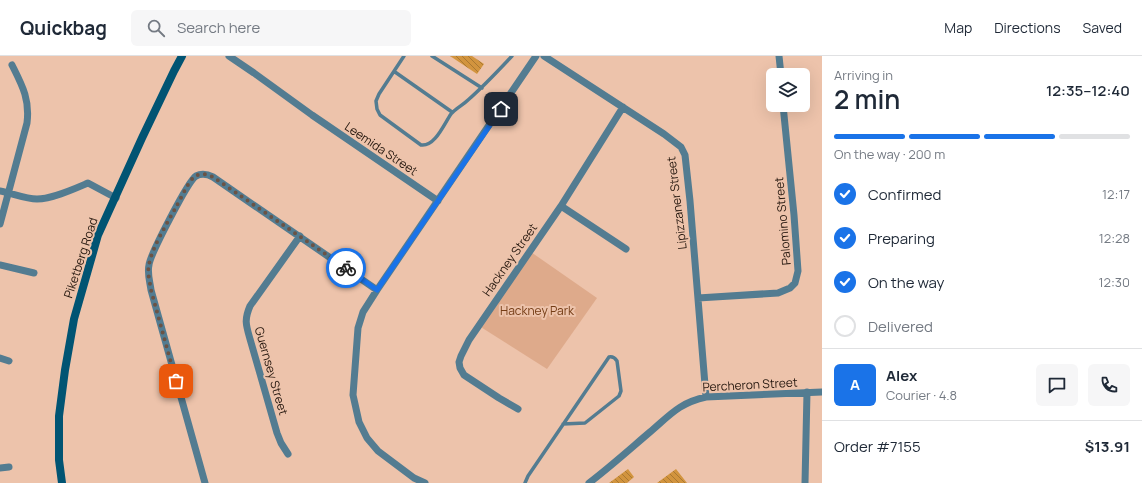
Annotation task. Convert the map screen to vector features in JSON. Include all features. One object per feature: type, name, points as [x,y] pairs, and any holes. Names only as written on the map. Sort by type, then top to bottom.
[{"type":"street","name":"Piketberg Road","points":[[62,483],[59,416],[74,319],[98,235],[142,138],[182,56]]},
{"type":"street","name":"Leemida Street","points":[[229,56],[438,201]]},
{"type":"street","points":[[425,483],[411,476],[378,451],[367,438],[359,422],[353,395],[358,328],[363,312],[377,290],[536,56]]},
{"type":"street","name":"Lipizzaner Street","points":[[544,56],[664,134],[681,147],[684,155],[690,201],[706,397]]},
{"type":"street","points":[[779,56],[780,68]]},
{"type":"street","points":[[0,224],[27,123],[28,111],[26,95],[12,65]]},
{"type":"street","name":"Hackney Street","points":[[518,409],[464,374],[460,368],[460,356],[469,340],[561,206],[623,107]]},
{"type":"street","name":"Palomino Street","points":[[698,298],[778,293],[790,288],[795,283],[798,271],[784,112]]},
{"type":"street","points":[[204,483],[151,290],[148,266],[153,252],[193,178],[197,175],[203,174],[213,177],[377,290]]},
{"type":"street","points":[[0,191],[35,199],[44,198],[75,189],[88,183],[116,198]]},
{"type":"street","points":[[561,206],[626,248]]},
{"type":"street","name":"Guernsey Street","points":[[288,454],[277,433],[246,324],[246,316],[250,306],[300,236]]},
{"type":"street","points":[[0,265],[34,273]]},
{"type":"street","points":[[0,358],[9,361]]},
{"type":"street","points":[[805,483],[807,392]]},
{"type":"street","name":"Percheron Street","points":[[589,483],[651,432],[673,411],[696,399],[706,397],[822,392]]},
{"type":"street","points":[[0,468],[9,467]]},
{"type":"street","points":[[406,483],[411,476]]},
{"type":"lane","points":[[404,56],[395,72],[379,94],[376,101],[377,109],[380,115],[421,145],[426,146],[433,141],[452,112],[482,88],[512,56]]},
{"type":"lane","points":[[432,56],[482,88]]},
{"type":"lane","points":[[395,72],[452,112]]},
{"type":"lane","points":[[525,483],[528,476],[563,424],[609,357],[611,356],[616,359],[621,391],[619,396],[586,423],[563,424]]},
{"type":"green space","name":"Hackney Park","points":[[528,250],[597,298],[547,369],[476,324]]},
{"type":"building","points":[[450,56],[472,56],[484,64],[477,74]]},
{"type":"building","points":[[628,469],[634,477],[627,483],[609,483]]},
{"type":"building","points":[[676,469],[687,483],[657,483]]},
{"type":"way so far","points":[[176,381],[151,290],[148,266],[153,252],[184,193],[193,178],[197,175],[208,174],[213,177],[346,268]]},
{"type":"route","points":[[346,268],[377,290],[501,109]]}]
